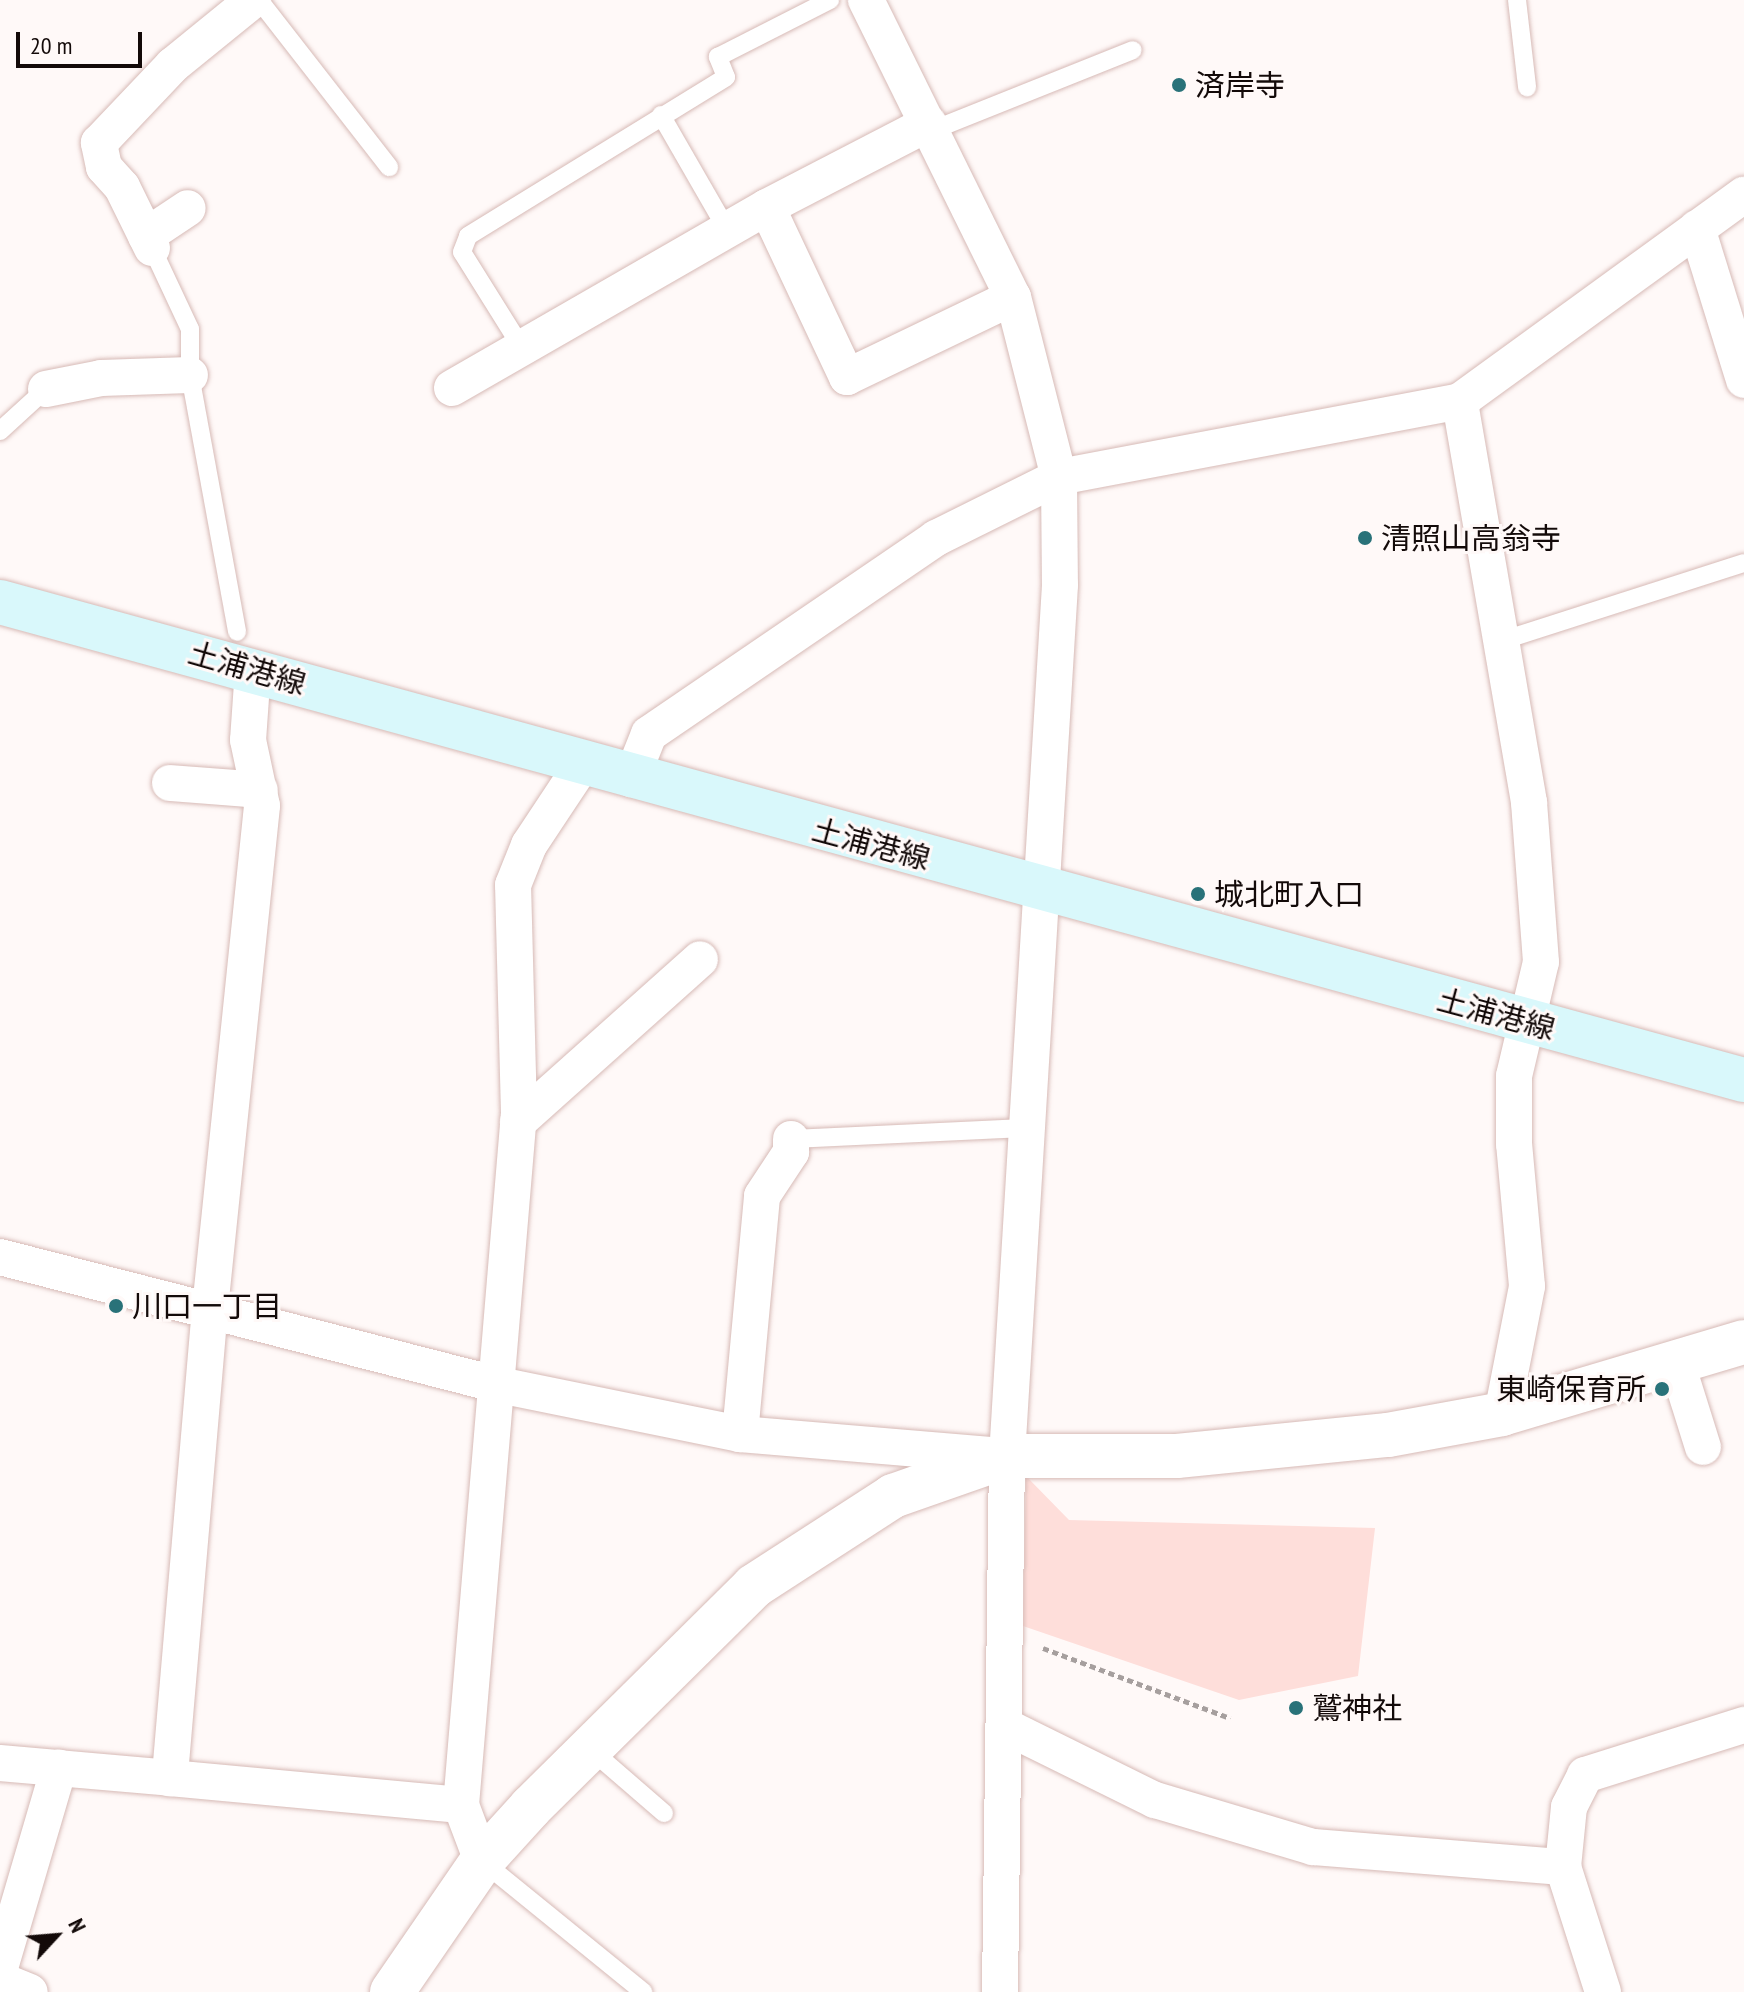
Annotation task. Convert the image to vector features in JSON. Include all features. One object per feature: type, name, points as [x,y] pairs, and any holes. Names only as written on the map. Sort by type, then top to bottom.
[{"type":"main road","name":"土浦港線","points":[[0,602],[245,650],[582,765],[1744,1080]]},
{"type":"street","points":[[188,208],[149,242],[122,187],[104,167],[99,143],[173,65],[253,0]]},
{"type":"street","points":[[866,0],[1013,297],[1059,477],[1060,585],[1007,1456],[1007,1727],[1000,1992]]},
{"type":"street","points":[[452,388],[767,207],[931,127]]},
{"type":"street","points":[[631,779],[649,734],[936,538],[1059,477],[1460,401],[1743,193]]},
{"type":"street","points":[[767,207],[847,377],[1013,297]]},
{"type":"street","points":[[1697,228],[1744,380]]},
{"type":"street","points":[[46,389],[101,378],[190,375]]},
{"type":"street","points":[[1460,401],[1529,802],[1541,962],[1523,1022],[1514,1076],[1514,1144],[1527,1286],[1502,1414]]},
{"type":"street","points":[[170,1778],[210,1308],[260,790],[248,740],[245,650]]},
{"type":"street","points":[[482,1861],[461,1805],[499,1385],[518,1122],[513,885],[529,845],[582,765]]},
{"type":"street","points":[[170,783],[260,790]]},
{"type":"street","points":[[518,1122],[700,959]]},
{"type":"street","points":[[740,1434],[762,1196],[791,1152],[791,1139]]},
{"type":"street","points":[[0,1257],[210,1308],[499,1385],[740,1434],[1007,1456],[1177,1456],[1388,1435],[1502,1414],[1744,1342]]},
{"type":"street","points":[[1676,1361],[1703,1447]]},
{"type":"street","points":[[392,1992],[482,1861],[754,1586],[893,1496],[1007,1456]]},
{"type":"street","points":[[1603,1992],[1563,1867],[1569,1807],[1585,1775],[1744,1725]]},
{"type":"street","points":[[1007,1727],[1155,1800],[1313,1847],[1563,1867]]},
{"type":"street","points":[[0,1763],[461,1805]]},
{"type":"street","points":[[0,1968],[59,1768]]},
{"type":"street","points":[[0,1980],[30,1992]]},
{"type":"lane","points":[[259,0],[389,167]]},
{"type":"lane","points":[[522,348],[462,252],[468,236],[726,77],[718,57],[830,0]]},
{"type":"lane","points":[[1517,0],[1527,87]]},
{"type":"lane","points":[[931,127],[1133,50]]},
{"type":"lane","points":[[661,115],[727,230]]},
{"type":"lane","points":[[149,242],[190,329],[190,375],[245,650]]},
{"type":"lane","points":[[0,431],[46,389]]},
{"type":"lane","points":[[1501,641],[1744,563]]},
{"type":"lane","points":[[791,1139],[1026,1128]]},
{"type":"lane","points":[[590,1749],[664,1813]]},
{"type":"lane","points":[[482,1861],[643,1992]]},
{"type":"path","points":[[1007,1634],[1230,1718]]},
{"type":"shaded area","points":[[1026,1476],[1069,1520],[1375,1528],[1358,1676],[1239,1700],[1023,1626]]},
{"type":"place","name":"済岸寺","points":[[1179,85]]},
{"type":"place","name":"清照山高翁寺","points":[[1365,538]]},
{"type":"place","name":"城北町入口","points":[[1198,894]]},
{"type":"place","name":"川口一丁目","points":[[116,1306]]},
{"type":"place","name":"東崎保育所","points":[[1662,1389]]},
{"type":"place","name":"鷲神社","points":[[1296,1708]]}]
